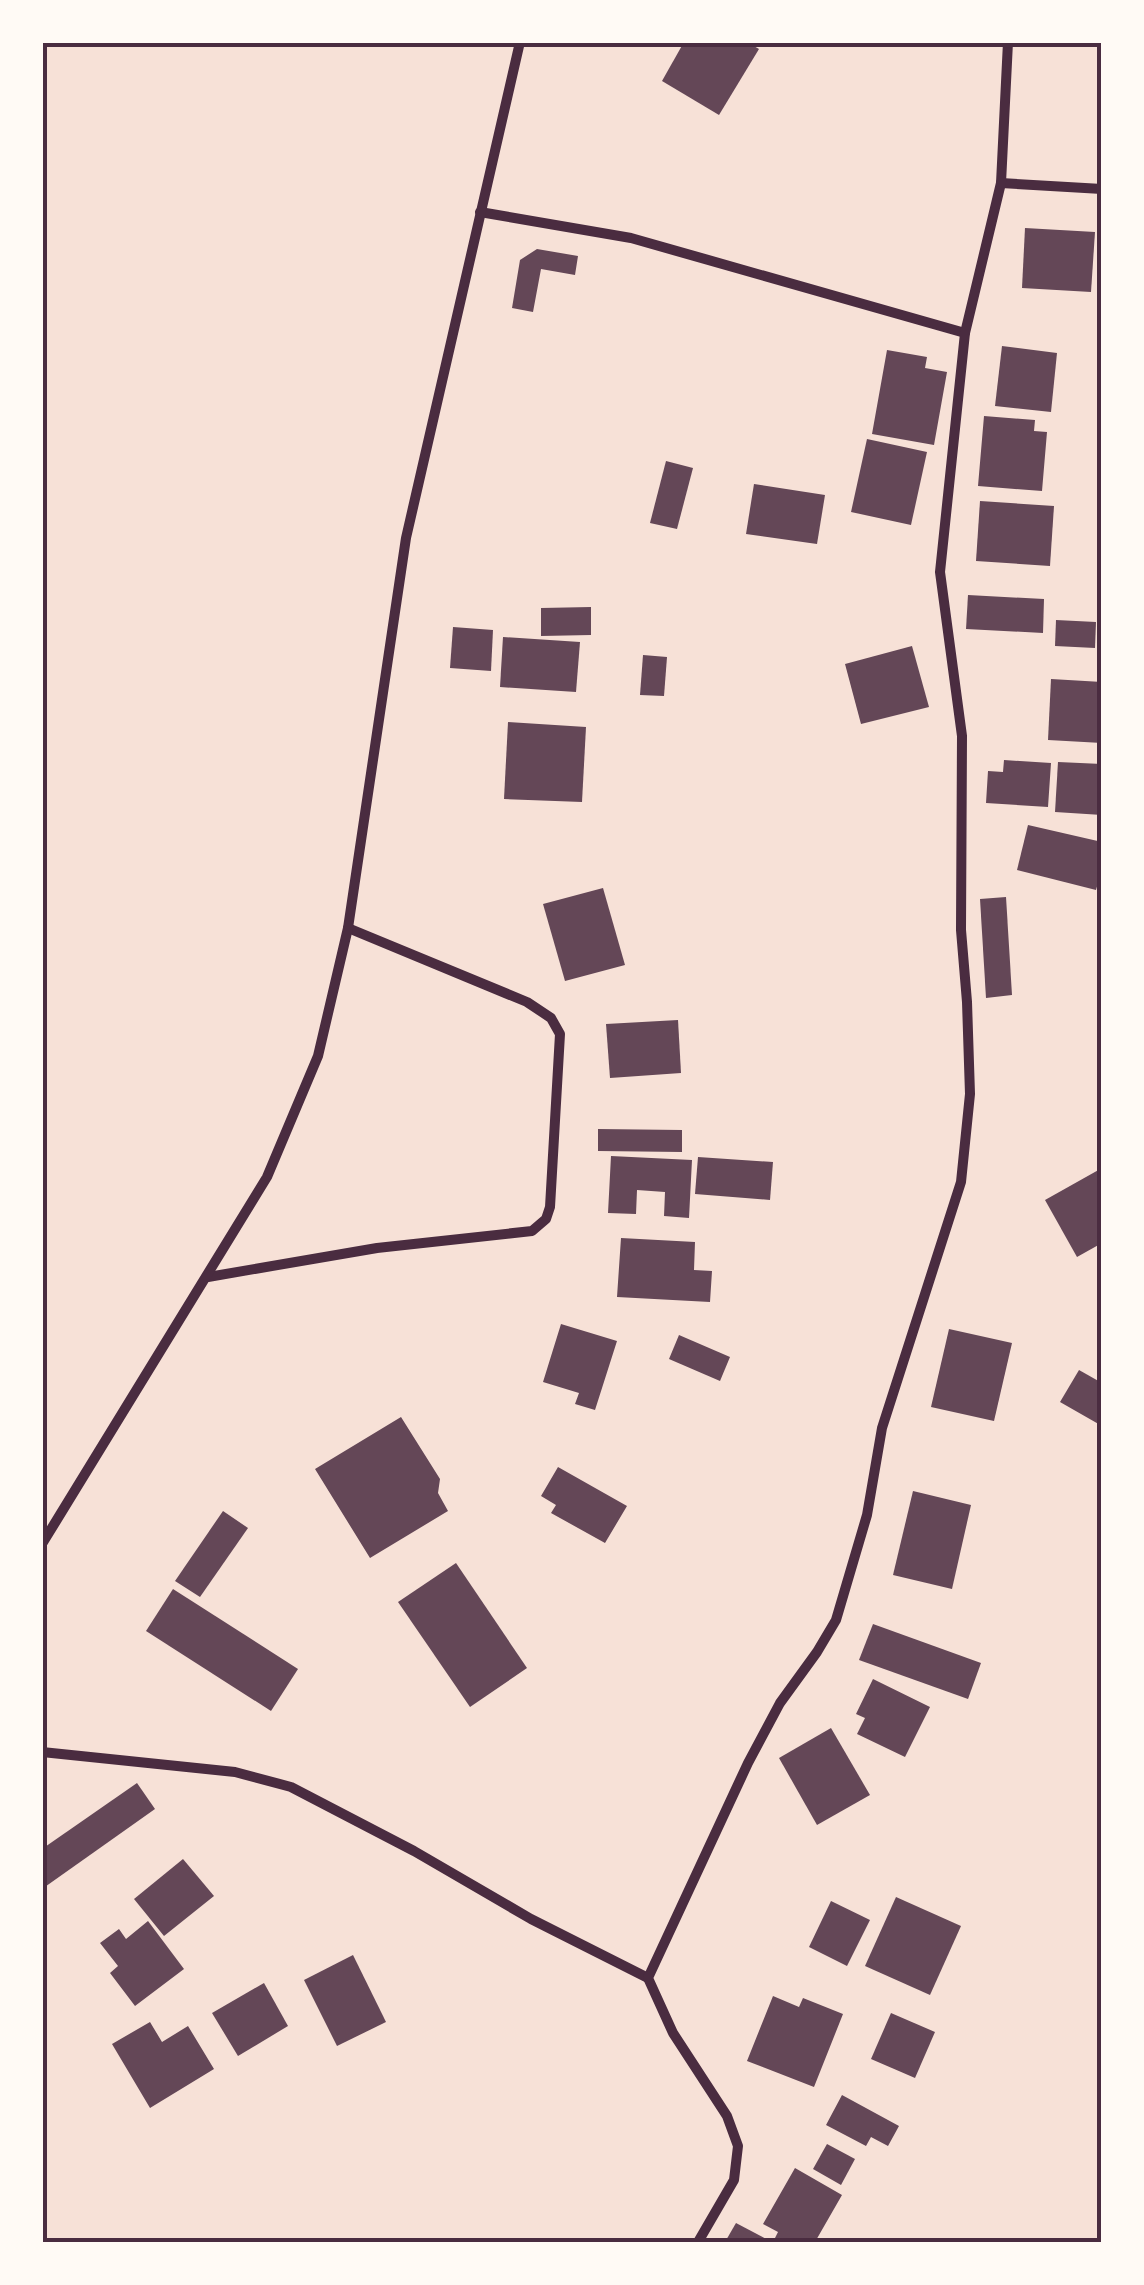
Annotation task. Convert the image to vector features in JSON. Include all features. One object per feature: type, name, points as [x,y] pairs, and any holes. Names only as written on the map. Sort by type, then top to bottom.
[{"type":"street","points":[[42,1544],[267,1177],[318,1056],[348,928],[406,538],[520,42]]},
{"type":"street","points":[[648,1978],[748,1762],[780,1703],[836,1620],[867,1515],[882,1428],[961,1182],[970,1094],[960,930],[962,736],[940,572],[965,333],[1001,182],[1008,42]]},
{"type":"street","points":[[1001,182],[1102,190]]},
{"type":"street","points":[[480,212],[630,238],[965,333]]},
{"type":"street","points":[[208,1277],[376,1248],[532,1231],[546,1220],[550,1207],[560,1034],[551,1018],[527,1002],[348,928]]},
{"type":"street","points":[[42,1752],[235,1772],[291,1787],[414,1851],[531,1919],[648,1978],[673,2032],[727,2116],[738,2146],[734,2180],[698,2242]]},
{"type":"building","points":[[684,42],[747,42],[759,49],[719,115],[662,81]]},
{"type":"building","points":[[1025,228],[1095,232],[1091,292],[1022,288]]},
{"type":"building","points":[[537,249],[578,256],[575,275],[541,269],[533,312],[512,308],[520,260]]},
{"type":"building","points":[[1002,346],[1057,353],[1051,412],[995,406]]},
{"type":"building","points":[[887,350],[927,357],[925,368],[947,372],[934,445],[872,434]]},
{"type":"building","points":[[984,416],[1035,420],[1034,431],[1047,432],[1042,491],[978,486]]},
{"type":"building","points":[[867,439],[927,452],[911,525],[851,512]]},
{"type":"building","points":[[666,461],[693,468],[677,529],[650,523]]},
{"type":"building","points":[[754,484],[825,495],[817,544],[746,534]]},
{"type":"building","points":[[980,501],[1054,506],[1050,566],[976,561]]},
{"type":"building","points":[[968,595],[1044,599],[1043,633],[966,629]]},
{"type":"building","points":[[591,607],[591,635],[541,636],[541,608]]},
{"type":"building","points":[[1056,620],[1096,622],[1095,648],[1055,646]]},
{"type":"building","points":[[453,627],[493,630],[491,671],[450,668]]},
{"type":"building","points":[[503,637],[580,642],[576,692],[500,687]]},
{"type":"building","points":[[912,646],[929,707],[861,724],[845,664]]},
{"type":"building","points":[[643,655],[667,657],[664,696],[640,695]]},
{"type":"building","points":[[1051,679],[1102,682],[1102,743],[1048,740]]},
{"type":"building","points":[[508,722],[586,727],[582,802],[504,799]]},
{"type":"building","points":[[1004,760],[1051,763],[1048,807],[986,803],[988,771],[1003,772]]},
{"type":"building","points":[[1058,762],[1102,764],[1102,815],[1055,812]]},
{"type":"building","points":[[1028,825],[1102,842],[1102,869],[1096,890],[1017,870]]},
{"type":"building","points":[[603,888],[625,965],[565,981],[543,904]]},
{"type":"building","points":[[1006,897],[1012,995],[986,998],[980,899]]},
{"type":"building","points":[[678,1020],[681,1073],[610,1078],[606,1024]]},
{"type":"building","points":[[598,1129],[682,1130],[682,1152],[598,1151]]},
{"type":"building","points":[[611,1156],[692,1160],[689,1218],[664,1216],[665,1192],[637,1190],[636,1214],[608,1213]]},
{"type":"building","points":[[698,1157],[773,1162],[770,1200],[695,1194]]},
{"type":"building","points":[[1102,1168],[1102,1243],[1077,1257],[1045,1200]]},
{"type":"building","points":[[621,1238],[695,1242],[694,1270],[712,1271],[710,1302],[617,1297]]},
{"type":"building","points":[[561,1324],[617,1341],[595,1410],[575,1404],[579,1393],[543,1382]]},
{"type":"building","points":[[949,1329],[1012,1343],[994,1421],[931,1407]]},
{"type":"building","points":[[679,1335],[730,1357],[720,1381],[669,1359]]},
{"type":"building","points":[[1079,1370],[1102,1383],[1102,1426],[1060,1402]]},
{"type":"building","points":[[401,1417],[440,1479],[438,1493],[448,1511],[370,1558],[315,1469]]},
{"type":"building","points":[[558,1467],[627,1506],[605,1543],[551,1513],[556,1505],[541,1496]]},
{"type":"building","points":[[913,1491],[971,1505],[952,1589],[893,1575]]},
{"type":"building","points":[[223,1511],[248,1528],[200,1597],[175,1581]]},
{"type":"building","points":[[456,1563],[527,1668],[470,1707],[398,1602]]},
{"type":"building","points":[[173,1589],[298,1669],[271,1711],[146,1631]]},
{"type":"building","points":[[873,1624],[981,1663],[968,1699],[859,1660]]},
{"type":"building","points":[[873,1679],[930,1707],[905,1757],[857,1734],[865,1718],[856,1714]]},
{"type":"building","points":[[831,1728],[870,1795],[817,1825],[779,1758]]},
{"type":"building","points":[[137,1783],[155,1809],[42,1889],[42,1849]]},
{"type":"building","points":[[183,1859],[214,1896],[164,1936],[134,1899]]},
{"type":"building","points":[[896,1897],[961,1926],[930,1995],[865,1966]]},
{"type":"building","points":[[831,1901],[870,1920],[847,1966],[809,1947]]},
{"type":"building","points":[[148,1921],[184,1969],[135,2006],[110,1973],[118,1966],[100,1943],[119,1929],[126,1939]]},
{"type":"building","points":[[353,1955],[386,2022],[337,2046],[304,1980]]},
{"type":"building","points":[[264,1983],[288,2026],[238,2056],[212,2013]]},
{"type":"building","points":[[773,1996],[799,2007],[803,1998],[843,2014],[814,2087],[747,2061]]},
{"type":"building","points":[[891,2013],[935,2032],[915,2078],[871,2059]]},
{"type":"building","points":[[150,2022],[162,2042],[188,2026],[214,2069],[150,2108],[112,2044]]},
{"type":"building","points":[[842,2095],[899,2126],[888,2146],[871,2137],[866,2146],[826,2125]]},
{"type":"building","points":[[827,2144],[855,2159],[841,2185],[813,2169]]},
{"type":"building","points":[[795,2168],[842,2195],[815,2242],[779,2242],[774,2240],[778,2232],[763,2224]]},
{"type":"building","points":[[736,2223],[772,2242],[725,2242]]}]
